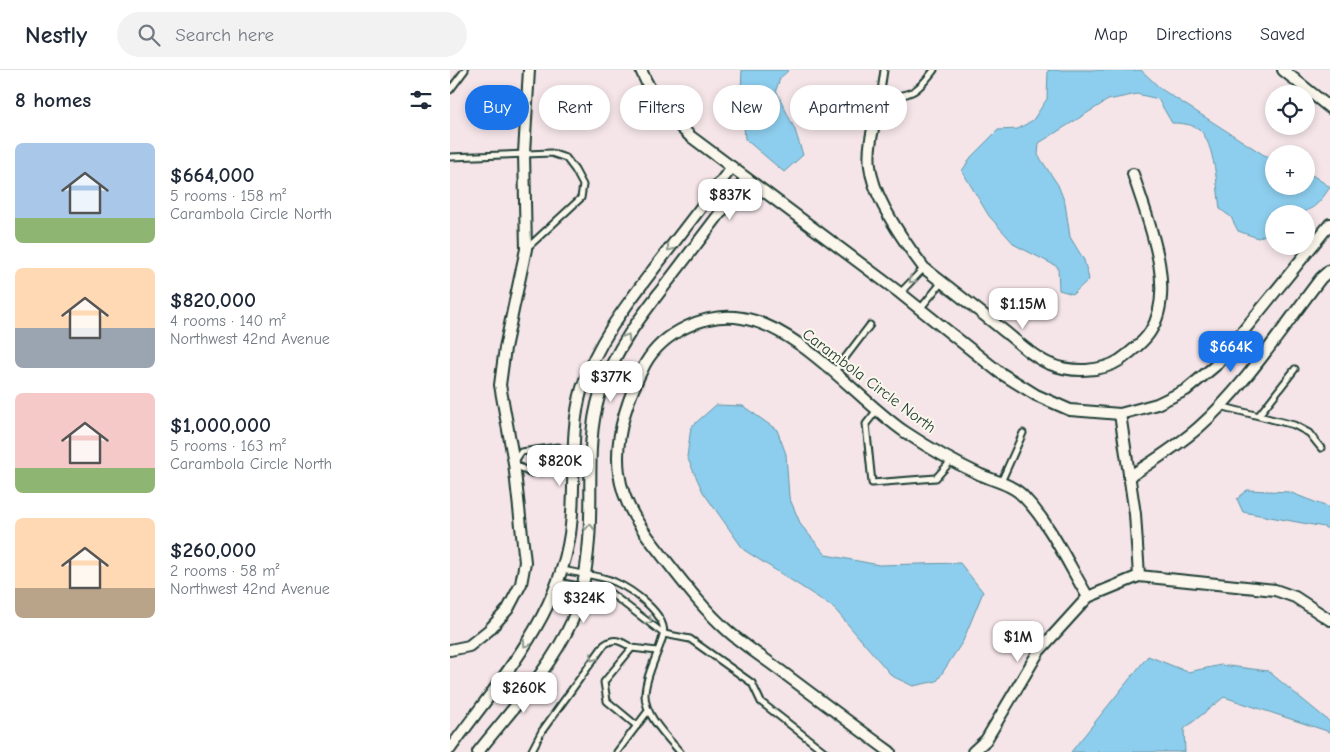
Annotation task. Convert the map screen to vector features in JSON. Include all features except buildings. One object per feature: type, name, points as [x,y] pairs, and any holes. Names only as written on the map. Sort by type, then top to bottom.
[{"type":"street","points":[[450,650],[469,646],[489,630],[508,608],[521,584],[525,562],[514,463],[500,385],[505,348],[526,249],[524,153],[529,70]]},
{"type":"street","points":[[641,70],[648,88],[664,112],[690,136],[900,293],[999,372],[1036,395],[1070,410],[1120,414],[1157,404],[1186,390],[1215,366],[1330,224]]},
{"type":"street","points":[[1282,70],[1330,108]]},
{"type":"street","points":[[875,130],[869,164],[872,180],[894,222],[924,268],[1017,341],[1050,364],[1073,370],[1097,369],[1116,362],[1135,349],[1151,331],[1158,313],[1161,293],[1160,268],[1156,246],[1133,174]]},
{"type":"street","points":[[450,749],[528,642],[547,610],[563,570],[570,534],[574,421],[583,388],[598,349],[621,312],[732,167]]},
{"type":"street","points":[[478,752],[551,660],[573,620],[584,575],[589,540],[589,457],[593,424],[600,394],[614,358],[636,323],[746,179]]},
{"type":"street","points":[[1129,477],[1172,449],[1199,427],[1220,406],[1321,278],[1330,270]]},
{"type":"street","name":"Carambola Circle North","points":[[890,752],[728,631],[697,599],[641,529],[628,504],[619,474],[619,447],[624,414],[635,384],[648,361],[666,339],[693,324],[715,318],[741,318],[765,324],[835,371],[876,410],[905,432],[952,460],[1021,494],[1037,512],[1088,597]]},
{"type":"street","points":[[1120,414],[1135,514],[1139,576]]},
{"type":"street","points":[[973,752],[986,740],[1039,651],[1088,597],[1139,576],[1275,590],[1295,597],[1330,620]]},
{"type":"lane","points":[[450,90],[466,70]]},
{"type":"lane","points":[[882,85],[884,70]]},
{"type":"lane","points":[[907,95],[920,88],[934,70]]},
{"type":"lane","points":[[450,157],[551,153],[566,158],[583,185],[581,198],[526,249]]},
{"type":"lane","points":[[900,293],[924,268]]},
{"type":"lane","points":[[920,309],[942,282]]},
{"type":"lane","points":[[835,371],[870,325]]},
{"type":"lane","points":[[1259,415],[1295,369]]},
{"type":"lane","points":[[1220,406],[1294,425],[1309,433],[1321,448]]},
{"type":"lane","points":[[876,410],[866,424],[872,482],[936,478],[952,460]]},
{"type":"lane","points":[[1000,483],[1023,433]]},
{"type":"lane","points":[[572,457],[562,470],[529,473],[514,463],[520,452],[552,447],[558,448],[572,457],[589,457]]},
{"type":"lane","points":[[563,570],[614,581],[634,594],[659,615],[664,634],[656,651],[644,695],[648,711],[680,752]]},
{"type":"lane","points":[[558,582],[609,592],[664,634],[690,639],[752,683],[761,702],[825,752]]},
{"type":"lane","points":[[531,752],[542,731],[604,645],[612,640],[621,641],[632,648],[656,651]]},
{"type":"lane","points":[[632,648],[623,656],[604,682],[608,701],[636,726]]},
{"type":"lane","points":[[616,752],[648,711]]},
{"type":"water","points":[[742,70],[789,70],[780,78],[778,85],[741,85]]},
{"type":"water","points":[[1048,70],[1141,70],[1161,89],[1265,155],[1265,195],[1315,195],[1315,177],[1330,187],[1315,205],[1265,205],[1265,235],[1258,238],[1238,231],[1231,217],[1220,209],[1212,155],[1209,144],[1199,129],[1189,125],[1172,123],[1158,99],[1137,94],[1108,100],[1039,143],[1038,155],[1058,185],[1065,203],[1070,237],[1084,260],[1089,279],[1073,294],[1059,290],[1058,267],[1015,245],[989,216],[962,171],[971,157],[998,130],[1018,129],[1033,120],[1047,99]]},
{"type":"water","points":[[780,98],[790,119],[790,130],[795,130],[803,155],[784,172],[745,139],[744,130],[780,130]]},
{"type":"water","points":[[716,405],[743,406],[777,430],[786,454],[789,497],[801,525],[826,555],[879,565],[960,563],[983,592],[963,641],[937,681],[913,686],[892,676],[833,607],[744,550],[703,492],[687,457],[691,427]]},
{"type":"water","points":[[1247,490],[1289,492],[1330,508],[1330,530],[1324,527],[1243,512],[1237,499]]},
{"type":"water","points":[[1148,656],[1188,672],[1221,665],[1268,671],[1330,722],[1330,732],[1224,697],[1184,729],[1185,752],[1071,752]]}]
